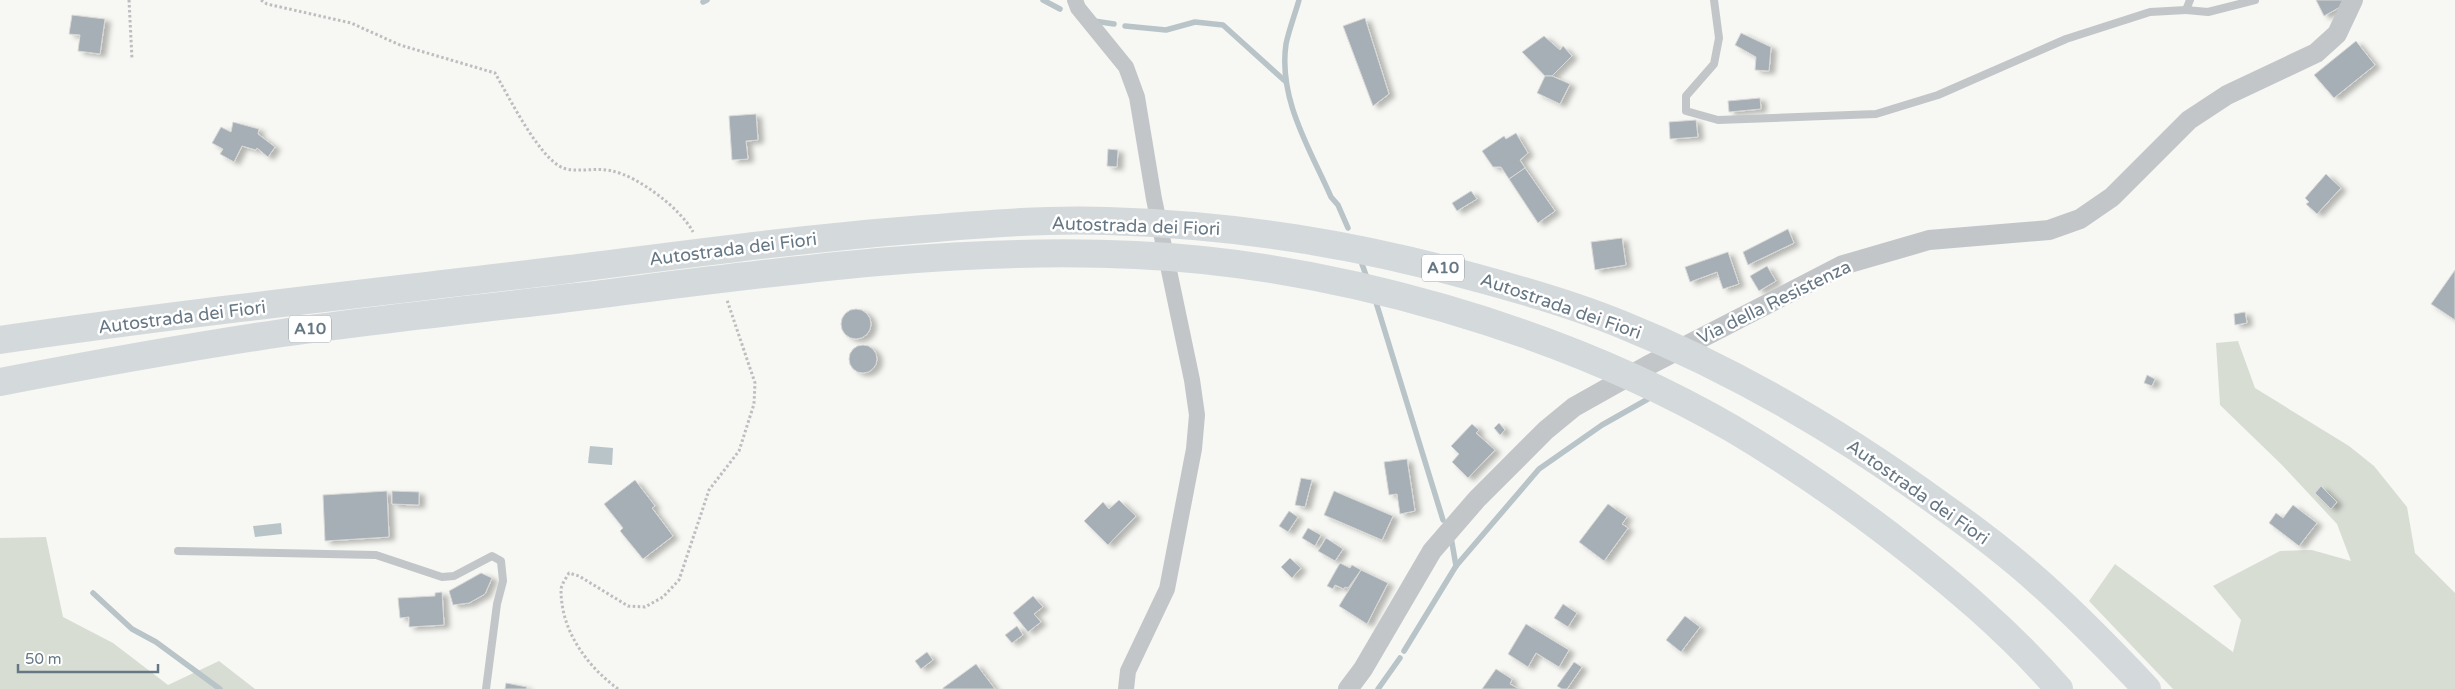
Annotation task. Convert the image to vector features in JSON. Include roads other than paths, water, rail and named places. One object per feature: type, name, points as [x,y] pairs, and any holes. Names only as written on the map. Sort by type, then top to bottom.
[{"type":"highway","name":"Autostrada dei Fiori","points":[[0,340],[870,233],[990,223],[1103,221],[1205,226],[1317,240],[1406,258],[1518,289],[1622,324],[1742,380],[1806,415],[1894,471],[1964,521],[2037,580],[2105,644],[2147,689]]},
{"type":"highway","name":"Autostrada dei Fiori","points":[[0,382],[146,354],[284,333],[622,291],[912,259],[1046,253],[1138,255],[1225,263],[1325,278],[1494,324],[1578,355],[1648,385],[1732,428],[1829,489],[1917,556],[1978,608],[2041,668],[2059,689]]},
{"type":"street","points":[[1075,0],[1078,8],[1126,67],[1137,96],[1154,199],[1192,380],[1197,416],[1194,449],[1166,589],[1128,671],[1126,689]]},
{"type":"street","name":"Via della Resistenza","points":[[1348,689],[1363,669],[1432,551],[1477,499],[1546,430],[1574,407],[1648,366],[1843,265],[1929,240],[2049,230],[2080,219],[2112,198],[2189,120],[2226,95],[2316,53],[2337,34],[2353,0]]},
{"type":"lane","points":[[1714,0],[1720,38],[1714,64],[1686,96],[1686,111],[1718,120],[1876,114],[1938,95],[2066,39],[2150,12],[2186,10],[2208,12],[2255,0]]},
{"type":"lane","points":[[2186,10],[2190,0]]},
{"type":"lane","points":[[178,552],[376,555],[442,577],[454,576],[492,556],[501,561],[503,581],[497,604],[486,689]]},
{"type":"waterway","points":[[703,2],[707,0]]},
{"type":"waterway","points":[[1043,0],[1060,9]]},
{"type":"waterway","points":[[1299,0],[1286,44],[1285,64],[1291,104],[1305,142],[1348,228]]},
{"type":"waterway","points":[[1094,21],[1114,24]]},
{"type":"waterway","points":[[1125,26],[1166,30],[1195,22],[1223,25],[1285,81]]},
{"type":"waterway","points":[[1362,264],[1368,281]]},
{"type":"waterway","points":[[1375,299],[1443,520]]},
{"type":"waterway","points":[[1404,651],[1456,566],[1539,469],[1602,425],[1648,399]]},
{"type":"waterway","points":[[1451,537],[1456,566]]},
{"type":"waterway","points":[[93,593],[132,629],[156,642],[220,689]]},
{"type":"waterway","points":[[1378,689],[1400,658]]}]
